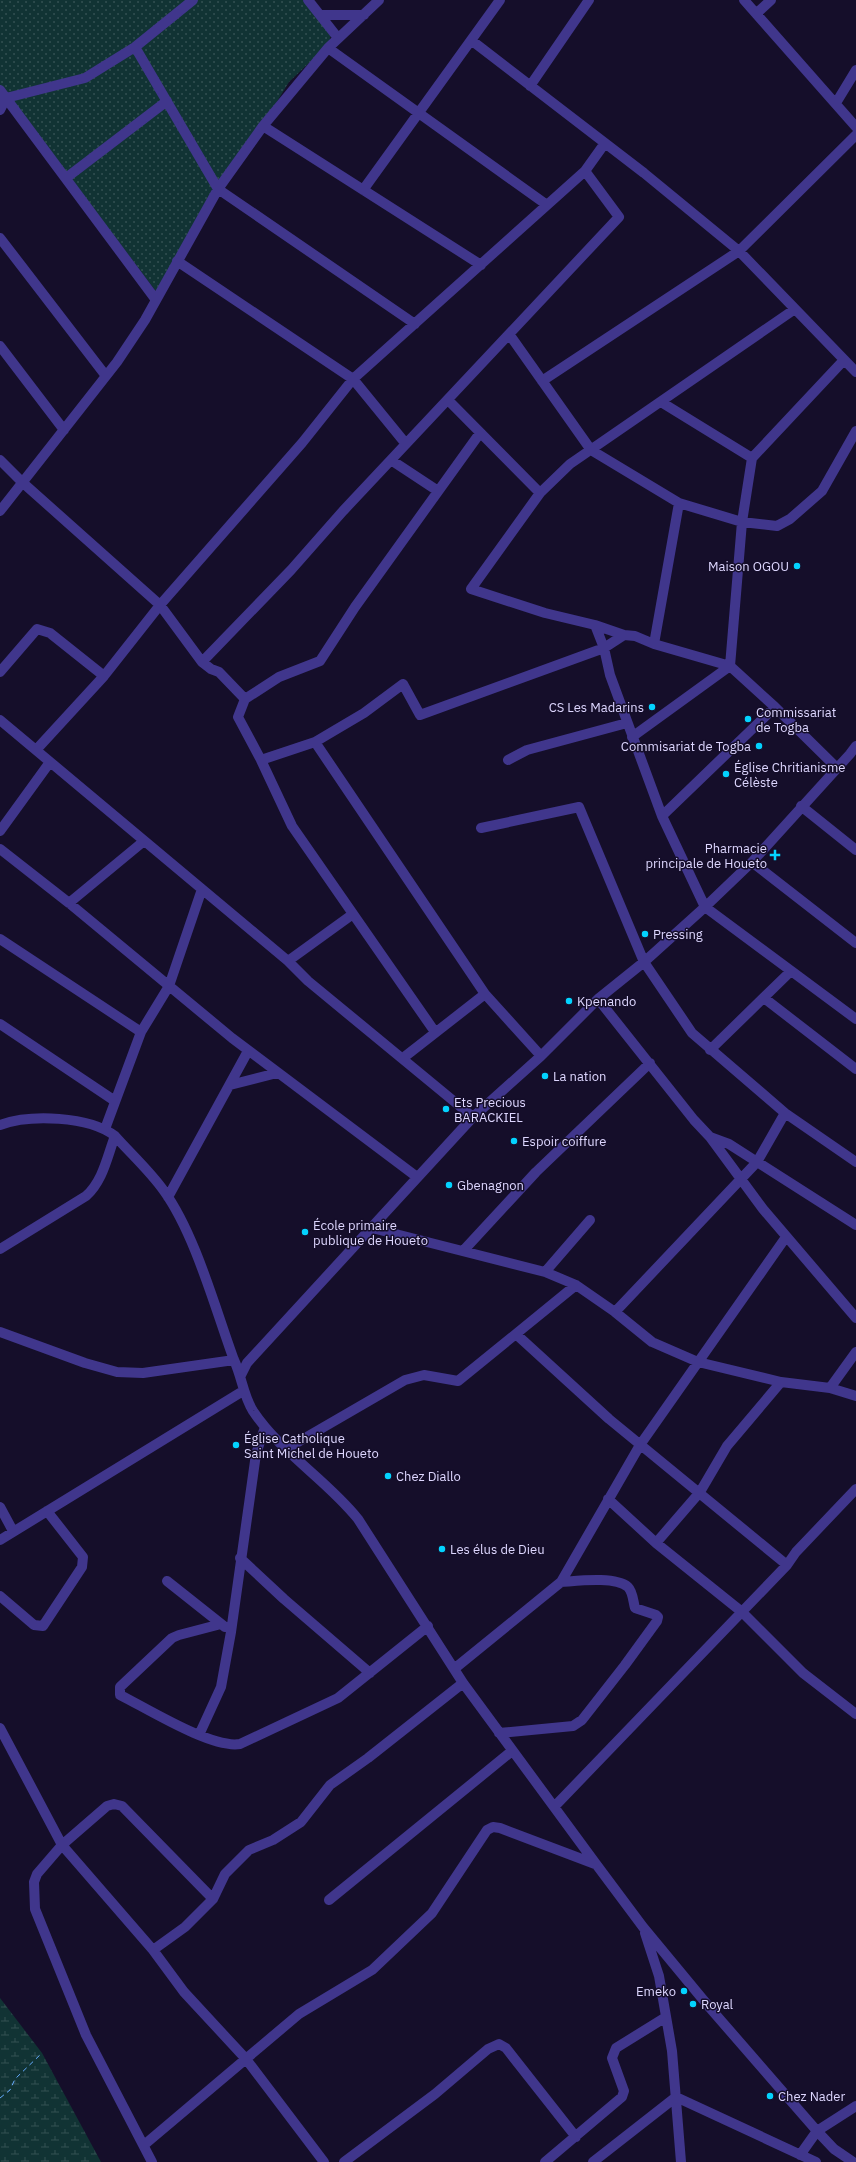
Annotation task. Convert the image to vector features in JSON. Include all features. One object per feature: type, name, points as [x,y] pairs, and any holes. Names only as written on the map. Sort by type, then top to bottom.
[{"type":"street","points":[[3,94],[86,78],[135,47],[193,0]]},
{"type":"street","points":[[308,0],[338,38]]},
{"type":"street","points":[[0,511],[106,376],[145,320],[218,189],[263,126],[328,48],[380,0]]},
{"type":"street","points":[[363,190],[500,0]]},
{"type":"street","points":[[530,86],[589,0]]},
{"type":"street","points":[[744,0],[856,127]]},
{"type":"street","points":[[757,13],[771,0]]},
{"type":"street","points":[[320,15],[364,15]]},
{"type":"street","points":[[471,40],[605,143],[739,251],[856,372]]},
{"type":"street","points":[[135,47],[218,189],[415,324]]},
{"type":"street","points":[[328,48],[547,205]]},
{"type":"street","points":[[836,103],[856,70]]},
{"type":"street","points":[[0,110],[3,94]]},
{"type":"street","points":[[3,94],[156,300]]},
{"type":"street","points":[[66,178],[167,101]]},
{"type":"street","points":[[263,126],[481,264]]},
{"type":"street","points":[[542,381],[739,251],[856,134]]},
{"type":"street","points":[[36,750],[104,676],[160,605],[302,444],[353,379],[585,171],[605,143]]},
{"type":"street","points":[[202,662],[291,570],[391,460],[619,217],[585,171]]},
{"type":"street","points":[[0,238],[106,376]]},
{"type":"street","points":[[177,261],[353,379],[406,444]]},
{"type":"street","points":[[795,309],[570,464],[540,493],[472,589],[545,614],[595,625],[624,635],[635,636],[654,644],[730,666],[775,707],[837,768]]},
{"type":"street","points":[[509,334],[591,450],[679,503],[742,522],[777,526],[790,519],[822,491],[856,431]]},
{"type":"street","points":[[0,346],[64,430]]},
{"type":"street","points":[[632,737],[730,666],[742,522],[752,458],[844,360]]},
{"type":"street","points":[[448,400],[540,493]]},
{"type":"street","points":[[661,402],[752,458]]},
{"type":"street","points":[[435,1032],[292,826],[261,760],[238,718],[245,699],[279,677],[320,661],[355,607],[480,432]]},
{"type":"street","points":[[0,460],[22,482],[160,605],[202,662],[211,669],[219,672],[245,699]]},
{"type":"street","points":[[391,460],[438,492]]},
{"type":"street","points":[[654,644],[679,503]]},
{"type":"street","points":[[595,625],[604,648],[610,675],[662,816],[705,907],[856,1019]]},
{"type":"street","points":[[0,672],[36,629],[41,629],[50,633],[104,676]]},
{"type":"street","points":[[261,760],[315,742],[364,713],[403,684],[420,715],[604,648],[624,635]]},
{"type":"street","points":[[662,816],[775,707]]},
{"type":"street","points":[[0,720],[288,961],[308,981],[473,1117]]},
{"type":"street","points":[[508,760],[527,750],[628,723]]},
{"type":"street","points":[[315,742],[485,994],[541,1056]]},
{"type":"street","points":[[241,1375],[247,1364],[473,1117],[541,1056],[598,999],[644,962],[705,907],[752,862],[801,806],[837,768],[854,753]]},
{"type":"street","points":[[0,831],[50,762]]},
{"type":"street","points":[[801,806],[856,850]]},
{"type":"street","points":[[481,828],[580,807],[644,962],[692,1033],[785,1113],[856,1162]]},
{"type":"street","points":[[69,903],[144,841]]},
{"type":"street","points":[[0,848],[248,1051],[417,1177]]},
{"type":"street","points":[[752,862],[856,943]]},
{"type":"street","points":[[105,1129],[141,1032],[169,986],[202,889]]},
{"type":"street","points":[[288,961],[353,914]]},
{"type":"street","points":[[0,939],[141,1032]]},
{"type":"street","points":[[710,1050],[791,971]]},
{"type":"street","points":[[403,1058],[485,994]]},
{"type":"street","points":[[764,998],[856,1069]]},
{"type":"street","points":[[598,999],[694,1120],[710,1137],[741,1180],[786,1237],[856,1318]]},
{"type":"street","points":[[0,1024],[115,1101]]},
{"type":"street","points":[[168,1197],[248,1051]]},
{"type":"street","points":[[463,1251],[536,1172],[650,1063]]},
{"type":"street","points":[[230,1084],[277,1073]]},
{"type":"street","points":[[615,1312],[757,1162],[785,1113]]},
{"type":"street","points":[[0,1125],[11,1121],[34,1118],[64,1120],[105,1129],[114,1136],[149,1172],[168,1197],[193,1247],[234,1360],[241,1375],[243,1391],[253,1411],[265,1427],[286,1449],[344,1501],[358,1519],[428,1626],[463,1683],[643,1927],[710,2008],[817,2131],[834,2149],[853,2162]]},
{"type":"street","points":[[0,1249],[86,1196],[94,1189],[100,1177],[114,1136]]},
{"type":"street","points":[[710,1137],[729,1144],[856,1225]]},
{"type":"street","points":[[545,1272],[590,1220]]},
{"type":"street","points":[[372,1228],[545,1272],[576,1284],[615,1312],[652,1342],[698,1362],[781,1382],[830,1388],[856,1396]]},
{"type":"street","points":[[454,1669],[561,1582],[640,1445],[786,1237]]},
{"type":"street","points":[[286,1449],[405,1380],[424,1375],[458,1381],[576,1284]]},
{"type":"street","points":[[0,1332],[85,1364],[117,1372],[143,1373],[234,1360]]},
{"type":"street","points":[[517,1334],[640,1445],[700,1492],[787,1565]]},
{"type":"street","points":[[830,1388],[856,1352]]},
{"type":"street","points":[[656,1543],[700,1492],[727,1446],[781,1382]]},
{"type":"street","points":[[0,1540],[243,1391]]},
{"type":"street","points":[[199,1735],[221,1687],[231,1632],[240,1558],[256,1454],[265,1427]]},
{"type":"street","points":[[554,1807],[787,1565],[796,1552],[856,1489]]},
{"type":"street","points":[[608,1499],[656,1543],[742,1612],[803,1673],[856,1714]]},
{"type":"street","points":[[0,1507],[13,1532]]},
{"type":"street","points":[[0,1596],[34,1625],[43,1626],[82,1567],[83,1557],[47,1511]]},
{"type":"street","points":[[240,1558],[284,1599],[370,1673]]},
{"type":"street","points":[[499,1733],[573,1726],[582,1720],[657,1621],[658,1618],[656,1615],[635,1608],[631,1592],[628,1587],[620,1583],[604,1580],[561,1582]]},
{"type":"street","points":[[167,1581],[231,1632]]},
{"type":"street","points":[[221,1624],[172,1638],[120,1687],[120,1695],[199,1735],[221,1744],[231,1746],[240,1744],[338,1698],[428,1626]]},
{"type":"street","points":[[153,1950],[185,1927],[213,1899],[225,1874],[249,1850],[273,1840],[302,1822],[330,1785],[374,1754],[463,1683]]},
{"type":"street","points":[[0,1728],[62,1844],[153,1950],[184,1992],[246,2059],[324,2162]]},
{"type":"street","points":[[329,1900],[512,1751]]},
{"type":"street","points":[[152,2162],[86,2035],[35,1909],[34,1882],[37,1874],[62,1844],[107,1806],[114,1804],[122,1806],[213,1899]]},
{"type":"street","points":[[144,2145],[299,2014],[372,1970],[432,1913],[487,1830],[493,1827],[500,1828],[596,1864]]},
{"type":"street","points":[[643,1927],[659,1976],[672,2051],[680,2162]]},
{"type":"street","points":[[545,2162],[622,2097],[624,2091],[612,2058],[616,2048],[666,2017]]},
{"type":"street","points":[[344,2162],[435,2094],[488,2049],[499,2044],[506,2048],[576,2137]]},
{"type":"street","points":[[676,2097],[816,2162]]},
{"type":"street","points":[[593,2162],[676,2097]]},
{"type":"street","points":[[800,2155],[817,2131],[856,2106]]},
{"type":"green space","points":[[0,0],[303,0],[331,34],[329,44],[289,82],[158,294],[0,85]]},
{"type":"green space","points":[[0,1998],[42,2053],[101,2162],[0,2162]]},
{"type":"ferry route","points":[[0,2098],[10,2090],[15,2079],[42,2053]]},
{"type":"place","name":"Maison OGOU","points":[[797,566]]},
{"type":"place","name":"CS Les Madarins","points":[[652,707]]},
{"type":"place","name":"Commissariat de Togba","points":[[748,719]]},
{"type":"place","name":"Commisariat de Togba","points":[[759,746]]},
{"type":"place","name":"Église Chritianisme Célèste","points":[[726,774]]},
{"type":"place","name":"Pharmacie principale de Houeto","points":[[775,855]]},
{"type":"place","name":"Pressing","points":[[645,934]]},
{"type":"place","name":"Kpenando","points":[[569,1001]]},
{"type":"place","name":"La nation","points":[[545,1076]]},
{"type":"place","name":"Ets Precious BARACKIEL","points":[[446,1109]]},
{"type":"place","name":"Espoir coiffure","points":[[514,1141]]},
{"type":"place","name":"Gbenagnon","points":[[449,1185]]},
{"type":"place","name":"École primaire publique de Houeto","points":[[305,1232]]},
{"type":"place","name":"Église Catholique Saint Michel de Houeto","points":[[236,1445]]},
{"type":"place","name":"Chez Diallo","points":[[388,1476]]},
{"type":"place","name":"Les élus de Dieu","points":[[442,1549]]},
{"type":"place","name":"Emeko","points":[[684,1991]]},
{"type":"place","name":"Royal","points":[[693,2004]]},
{"type":"place","name":"Chez Nader","points":[[770,2096]]}]
